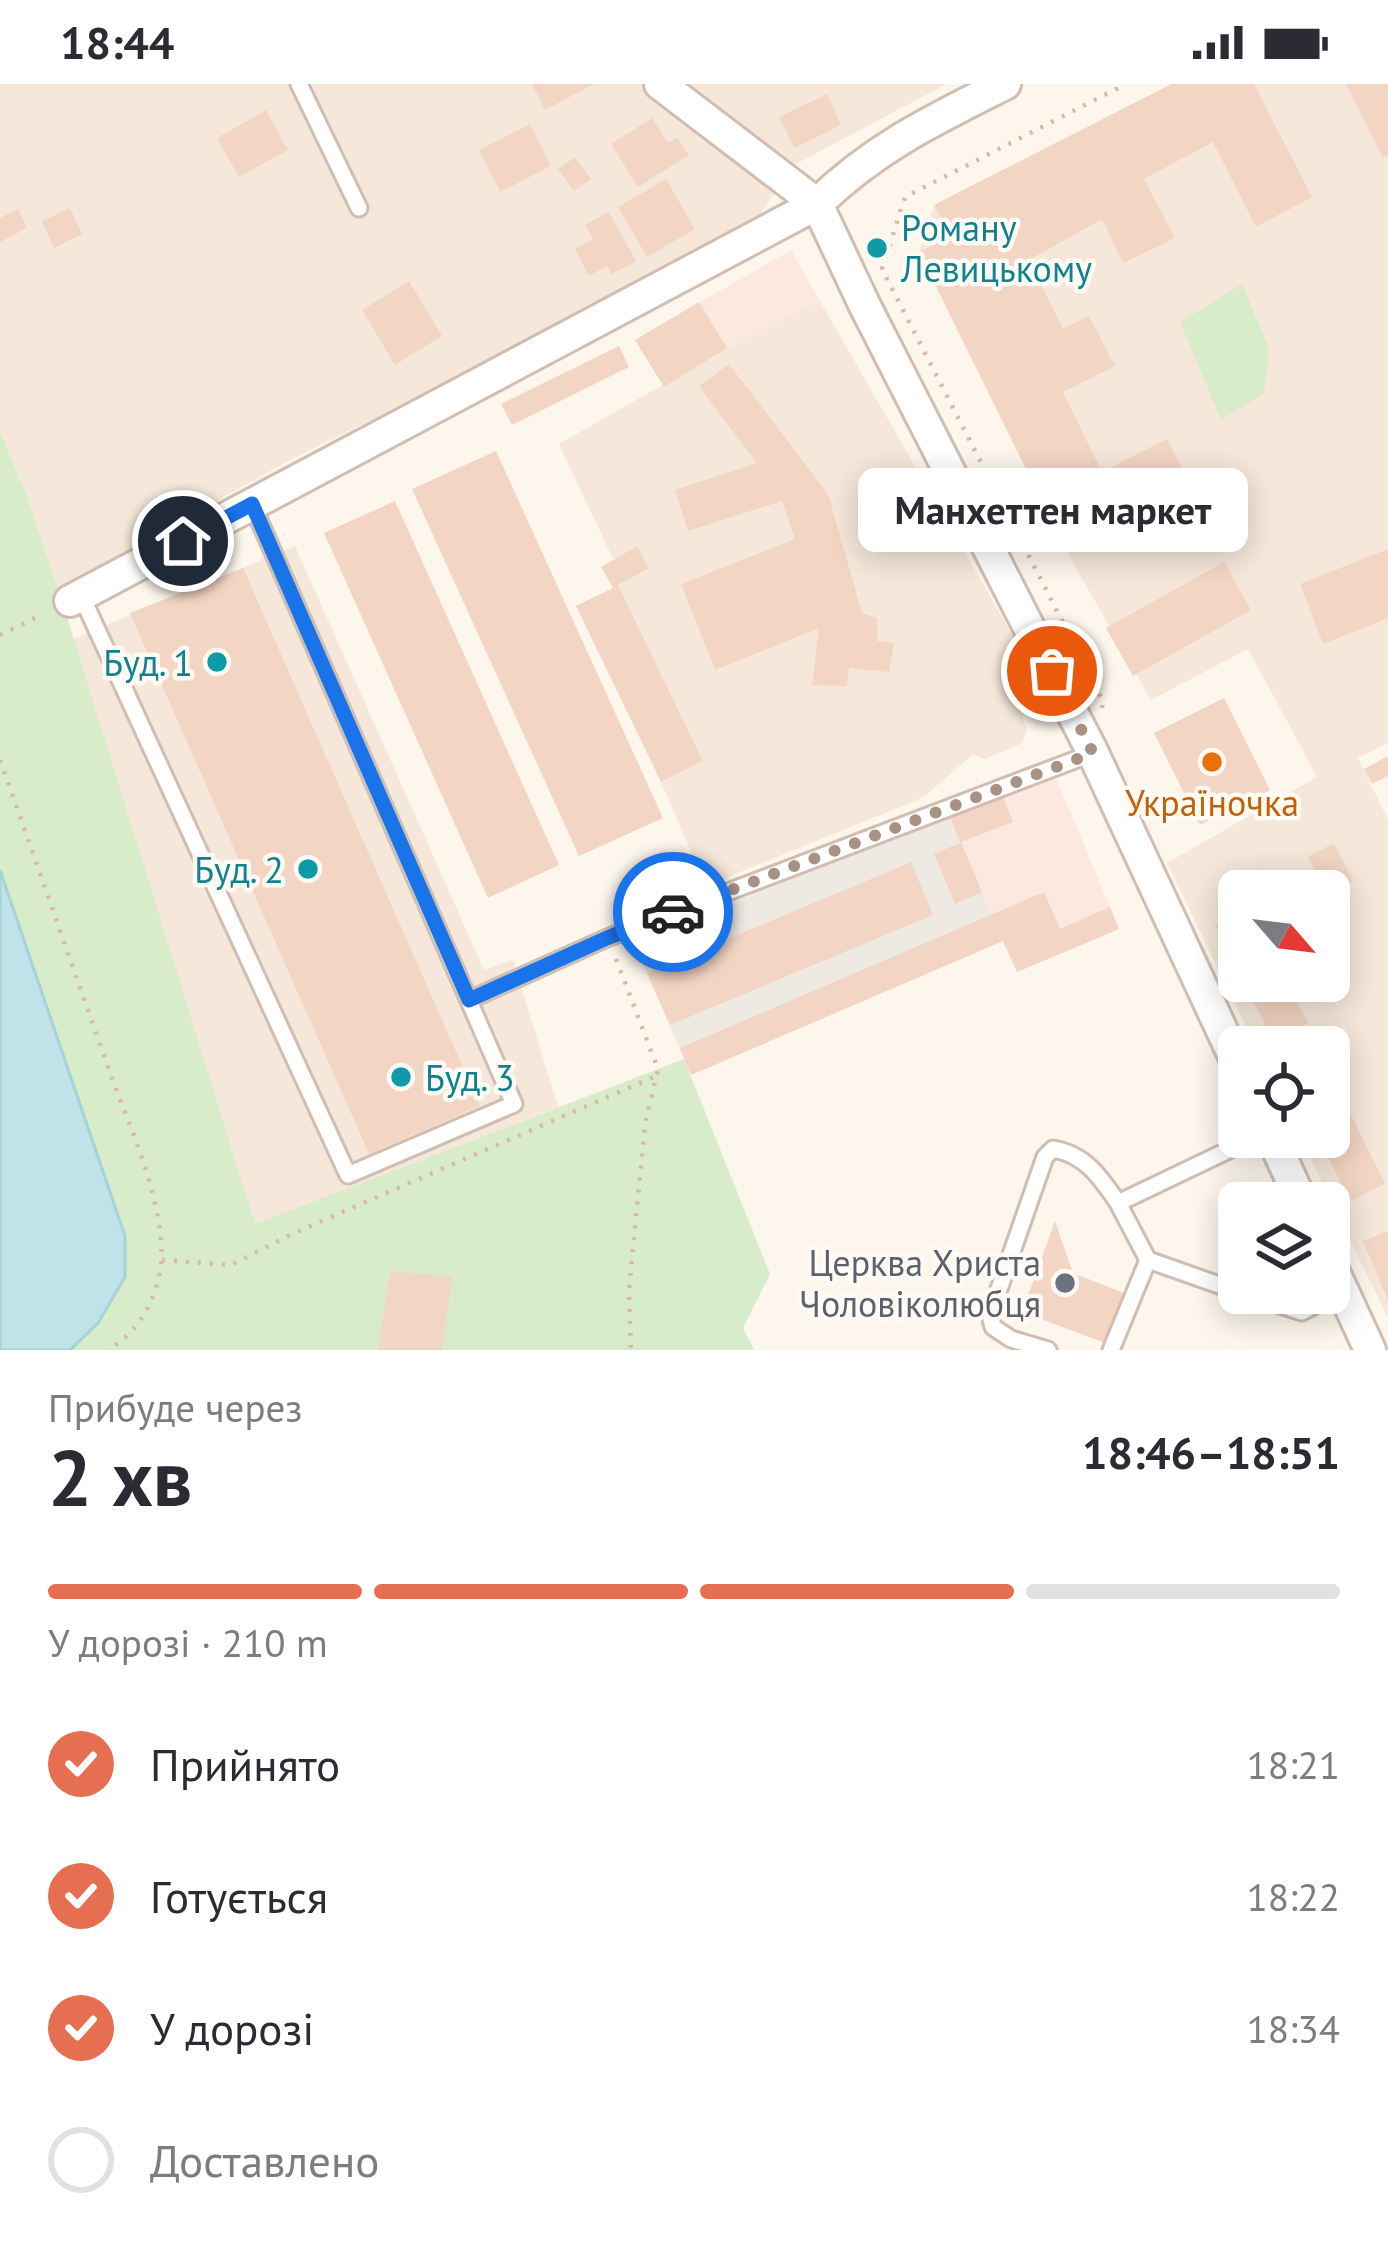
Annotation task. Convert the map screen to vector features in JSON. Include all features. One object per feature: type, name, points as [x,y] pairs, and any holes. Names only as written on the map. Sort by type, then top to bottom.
[{"type":"street","points":[[660,84],[818,204],[874,324],[1093,753],[1220,1026]]},
{"type":"street","points":[[75,598],[818,204],[853,168],[904,134],[1005,84]]},
{"type":"street","points":[[1350,1305],[1374,1350],[1388,1345]]},
{"type":"lane","points":[[299,84],[359,208]]},
{"type":"lane","points":[[75,598],[348,1175],[514,1104],[252,504]]},
{"type":"lane","points":[[469,1000],[607,938],[1093,753]]},
{"type":"lane","points":[[1048,1350],[1010,1339],[992,1328],[991,1315],[1045,1156],[1053,1149],[1083,1160],[1099,1174],[1148,1260],[1218,1284]]},
{"type":"lane","points":[[1118,1203],[1218,1155]]},
{"type":"lane","points":[[1111,1350],[1148,1260]]},
{"type":"path","points":[[1093,753],[1103,701],[882,269],[905,197],[1126,84]]},
{"type":"path","points":[[0,635],[75,598]]},
{"type":"path","points":[[0,760],[142,1163],[161,1240],[160,1274],[146,1313],[120,1343],[107,1350]]},
{"type":"path","points":[[607,938],[658,1069],[645,1124],[632,1267],[631,1350]]},
{"type":"path","points":[[161,1260],[231,1265],[656,1076]]},
{"type":"shaded area","points":[[0,84],[947,84],[796,164],[759,215],[566,324],[294,458],[58,588],[0,431]]},
{"type":"shaded area","points":[[1171,84],[1388,84],[1388,743],[1358,758],[1388,820],[1388,1318],[1350,1240],[1350,1182],[1322,1182],[1310,1158],[1350,1158],[1350,1026],[1246,1026],[1234,1002],[1350,1002],[1350,870],[1218,870],[1218,968],[1167,863],[1317,777],[1248,649],[1151,700],[1067,552],[919,252],[934,205]]},
{"type":"shaded area","points":[[791,250],[820,301],[727,348],[664,387],[635,340]]},
{"type":"shaded area","points":[[820,301],[1041,685],[1016,701],[1027,729],[1023,743],[984,759],[973,754],[924,797],[706,886],[661,782],[703,761],[618,585],[649,567],[637,547],[613,559],[559,444]]},
{"type":"shaded area","points":[[295,546],[484,970],[513,960],[558,1107],[255,1225],[73,639]]},
{"type":"shaded area","points":[[1054,773],[1119,929],[1017,972],[949,814]]},
{"type":"shaded area","points":[[949,814],[1003,941],[691,1075],[634,943]]},
{"type":"green space","points":[[1242,284],[1269,348],[1264,393],[1221,420],[1180,322]]},
{"type":"green space","points":[[0,431],[58,588],[255,1224],[684,1059],[770,1274],[743,1328],[754,1350],[0,1350]]},
{"type":"water","points":[[0,870],[125,1236],[125,1277],[98,1323],[70,1350],[0,1350]]},
{"type":"building","points":[[532,84],[594,84],[545,110]]},
{"type":"building","points":[[1172,84],[1254,84],[1312,197],[1256,227],[1213,142],[1144,179],[1175,238],[1123,263],[1102,219],[1029,260],[1063,329],[1089,316],[1115,366],[1063,392],[1102,472],[1167,439],[1191,486],[1067,552],[919,252],[950,237],[934,205]]},
{"type":"building","points":[[1346,84],[1388,84],[1388,155],[1383,158]]},
{"type":"building","points":[[827,94],[841,125],[794,148],[779,117]]},
{"type":"building","points":[[266,110],[288,150],[239,177],[217,138]]},
{"type":"building","points":[[652,118],[668,143],[677,137],[689,155],[638,187],[611,144]]},
{"type":"building","points":[[530,124],[551,166],[500,192],[479,150]]},
{"type":"building","points":[[575,157],[591,179],[574,191],[558,169]]},
{"type":"building","points":[[666,179],[695,229],[647,257],[618,207]]},
{"type":"building","points":[[70,208],[82,234],[54,248],[42,221]]},
{"type":"building","points":[[18,209],[27,228],[0,242],[0,218]]},
{"type":"building","points":[[609,212],[636,261],[612,274],[607,266],[589,276],[575,249],[593,239],[585,225]]},
{"type":"building","points":[[409,281],[442,336],[395,365],[362,310]]},
{"type":"building","points":[[699,302],[727,348],[664,387],[635,340]]},
{"type":"building","points":[[619,346],[629,367],[512,425],[501,404]]},
{"type":"building","points":[[729,364],[828,494],[862,613],[877,618],[877,641],[894,643],[889,672],[849,668],[847,686],[812,685],[819,628],[715,670],[681,584],[795,539],[782,501],[688,531],[675,490],[757,463],[699,386]]},
{"type":"building","points":[[496,451],[663,818],[579,856],[412,489]]},
{"type":"building","points":[[395,501],[559,865],[488,898],[324,533]]},
{"type":"building","points":[[637,546],[649,568],[618,585],[703,761],[661,782],[576,606],[613,588],[601,567]]},
{"type":"building","points":[[1388,549],[1388,618],[1323,644],[1300,584]]},
{"type":"building","points":[[1224,562],[1251,610],[1133,676],[1106,628]]},
{"type":"building","points":[[243,568],[480,1106],[369,1154],[130,613]]},
{"type":"building","name":"Україночка","points":[[1224,698],[1270,790],[1200,825],[1154,733]]},
{"type":"building","points":[[1388,756],[1388,776],[1372,784],[1364,769]]},
{"type":"building","points":[[1002,793],[1013,822],[961,842],[982,892],[955,904],[934,854],[960,843],[949,814]]},
{"type":"building","points":[[1334,843],[1348,870],[1314,870],[1308,857]]},
{"type":"building","points":[[911,862],[933,915],[670,1025],[647,973]]},
{"type":"building","points":[[1044,892],[1060,929],[1110,907],[1119,929],[1017,972],[1003,941],[691,1075],[680,1048]]},
{"type":"building","points":[[1254,1002],[1298,1002],[1308,1023],[1302,1026],[1266,1026]]},
{"type":"building","points":[[1350,1113],[1385,1184],[1350,1201],[1350,1182],[1340,1182],[1328,1158],[1350,1158]]},
{"type":"building","name":"Церква Христа Чоловіколюбця","points":[[1055,1221],[1073,1273],[1124,1293],[1105,1343],[1022,1312]]},
{"type":"building","points":[[1388,1231],[1388,1301],[1363,1241]]},
{"type":"building","points":[[390,1271],[452,1277],[442,1350],[378,1350]]},
{"type":"way so far","points":[[673,912],[1093,753],[1052,671]]},
{"type":"place","name":"Роману Левицькому","points":[[877,248]]},
{"type":"place","name":"Буд. 1","points":[[217,662]]},
{"type":"place","name":"Манхеттен маркет","points":[[1052,671]]},
{"type":"place","name":"Україночка","points":[[1212,762]]},
{"type":"place","name":"Буд. 2","points":[[308,869]]},
{"type":"place","name":"Буд. 3","points":[[401,1077]]},
{"type":"place","name":"Церква Христа Чоловіколюбця","points":[[1065,1283]]},
{"type":"route","points":[[183,541],[252,504],[469,1000],[673,912]]}]
